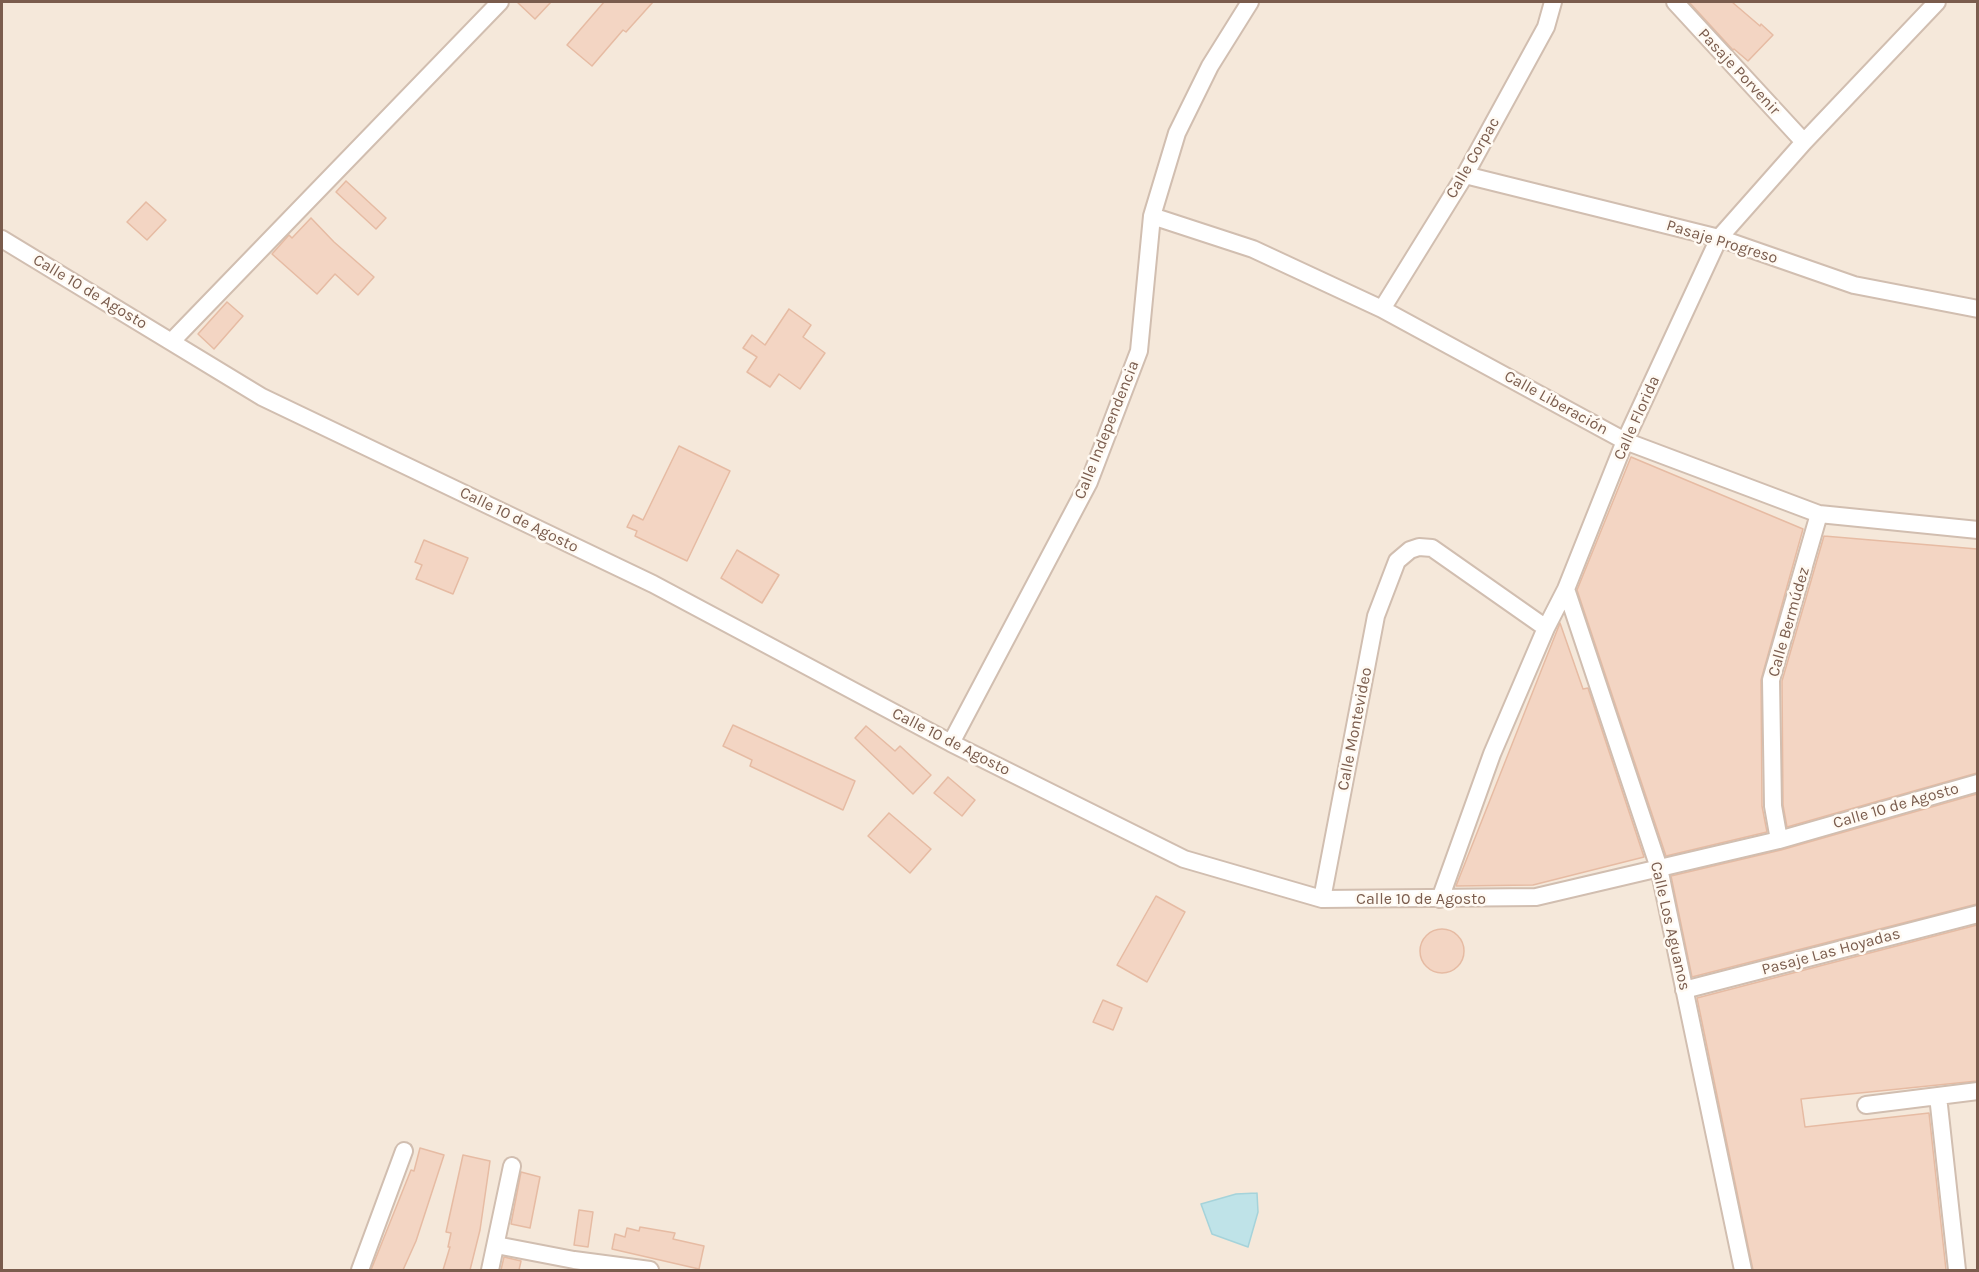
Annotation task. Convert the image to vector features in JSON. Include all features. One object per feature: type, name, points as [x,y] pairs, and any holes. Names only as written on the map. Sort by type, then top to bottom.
[{"type":"street","points":[[172,341],[500,2]]},
{"type":"street","name":"Calle Independencia","points":[[951,743],[1089,482],[1139,351],[1152,216],[1177,133],[1210,66],[1250,2]]},
{"type":"street","name":"Calle Corpac","points":[[1382,309],[1465,175],[1546,27],[1553,2]]},
{"type":"street","name":"Pasaje Porvenir","points":[[1675,2],[1804,142]]},
{"type":"street","name":"Calle Florida","points":[[1440,899],[1492,754],[1546,628],[1566,589],[1625,441],[1719,238],[1804,142],[1937,2]]},
{"type":"street","name":"Pasaje Progreso","points":[[1465,175],[1719,238],[1854,285],[1977,309]]},
{"type":"street","name":"Calle Liberación","points":[[1152,216],[1253,249],[1382,309],[1625,441],[1819,514],[1977,530]]},
{"type":"street","name":"Calle 10 de Agosto","points":[[2,239],[262,397],[653,584],[951,743],[1184,858],[1322,899],[1536,897],[1779,840],[1977,783]]},
{"type":"street","name":"Calle Bermúdez","points":[[1779,840],[1773,806],[1771,680],[1819,514]]},
{"type":"street","name":"Calle Montevideo","points":[[1322,899],[1376,616],[1397,561],[1410,550],[1419,547],[1432,548],[1546,628]]},
{"type":"street","name":"Calle Los Aguanos","points":[[1566,589],[1659,868],[1743,1270]]},
{"type":"street","name":"Pasaje Las Hoyadas","points":[[1684,990],[1977,914]]},
{"type":"street","points":[[1866,1105],[1977,1091]]},
{"type":"street","points":[[1938,1096],[1957,1270]]},
{"type":"street","points":[[360,1270],[404,1151]]},
{"type":"street","points":[[490,1270],[512,1166]]},
{"type":"street","points":[[496,1245],[574,1260],[650,1270]]},
{"type":"shaded area","points":[[2,2],[1977,2],[1977,1270],[2,1270]]},
{"type":"water","points":[[1257,1193],[1258,1212],[1248,1247],[1212,1234],[1201,1204],[1236,1194]]},
{"type":"building","points":[[517,2],[551,2],[535,19]]},
{"type":"building","points":[[604,2],[653,2],[626,32],[623,30],[592,66],[567,45]]},
{"type":"building","points":[[1689,2],[1732,2],[1773,35],[1748,61],[1733,50]]},
{"type":"building","points":[[346,181],[386,218],[376,229],[336,192]]},
{"type":"building","points":[[146,202],[166,220],[147,240],[127,222]]},
{"type":"building","points":[[311,218],[374,277],[358,295],[335,274],[317,294],[272,254],[289,235],[292,238]]},
{"type":"building","points":[[227,302],[243,316],[214,349],[198,334]]},
{"type":"building","points":[[789,309],[811,325],[803,337],[825,353],[800,389],[779,374],[770,387],[747,372],[757,357],[743,348],[752,335],[765,345]]},
{"type":"building","points":[[679,446],[730,471],[687,561],[635,536],[637,531],[627,527],[633,515],[643,520]]},
{"type":"building","points":[[1631,457],[1803,529],[1761,680],[1762,806],[1767,832],[1666,856],[1577,590]]},
{"type":"building","points":[[1824,536],[1977,549],[1977,773],[1787,827],[1783,805],[1782,681]]},
{"type":"building","points":[[424,540],[468,558],[453,594],[416,579],[422,565],[415,562]]},
{"type":"building","points":[[737,550],[779,575],[762,603],[721,578]]},
{"type":"building","points":[[1560,623],[1583,689],[1588,688],[1644,857],[1533,885],[1456,886]]},
{"type":"building","points":[[733,725],[855,781],[843,810],[750,766],[752,760],[723,746]]},
{"type":"building","points":[[866,726],[895,751],[900,746],[931,775],[913,794],[855,738]]},
{"type":"building","points":[[948,777],[975,800],[962,816],[934,793]]},
{"type":"building","points":[[1977,794],[1977,904],[1692,977],[1671,876],[1781,850]]},
{"type":"building","points":[[889,813],[931,849],[910,873],[868,836]]},
{"type":"building","points":[[1156,896],[1185,912],[1147,982],[1117,965]]},
{"type":"building","points":[[1977,925],[1977,1081],[1801,1099],[1805,1127],[1929,1113],[1946,1270],[1753,1270],[1697,998]]},
{"type":"building","points":[[1442,929],[1458,935],[1464,951],[1458,967],[1442,973],[1426,967],[1420,951],[1426,935]]},
{"type":"building","points":[[1103,1000],[1122,1008],[1113,1030],[1093,1022]]},
{"type":"building","points":[[420,1148],[444,1155],[416,1241],[403,1270],[371,1270],[411,1170],[414,1171]]},
{"type":"building","points":[[463,1155],[490,1161],[480,1230],[470,1270],[443,1270],[450,1247],[448,1247],[451,1233],[446,1232]]},
{"type":"building","points":[[521,1172],[540,1177],[530,1228],[511,1224]]},
{"type":"building","points":[[579,1210],[593,1212],[588,1247],[574,1245]]},
{"type":"building","points":[[640,1227],[675,1233],[673,1239],[704,1246],[699,1269],[612,1249],[615,1234],[625,1237],[627,1228],[639,1231]]},
{"type":"building","points":[[504,1257],[521,1261],[519,1270],[501,1270]]}]
